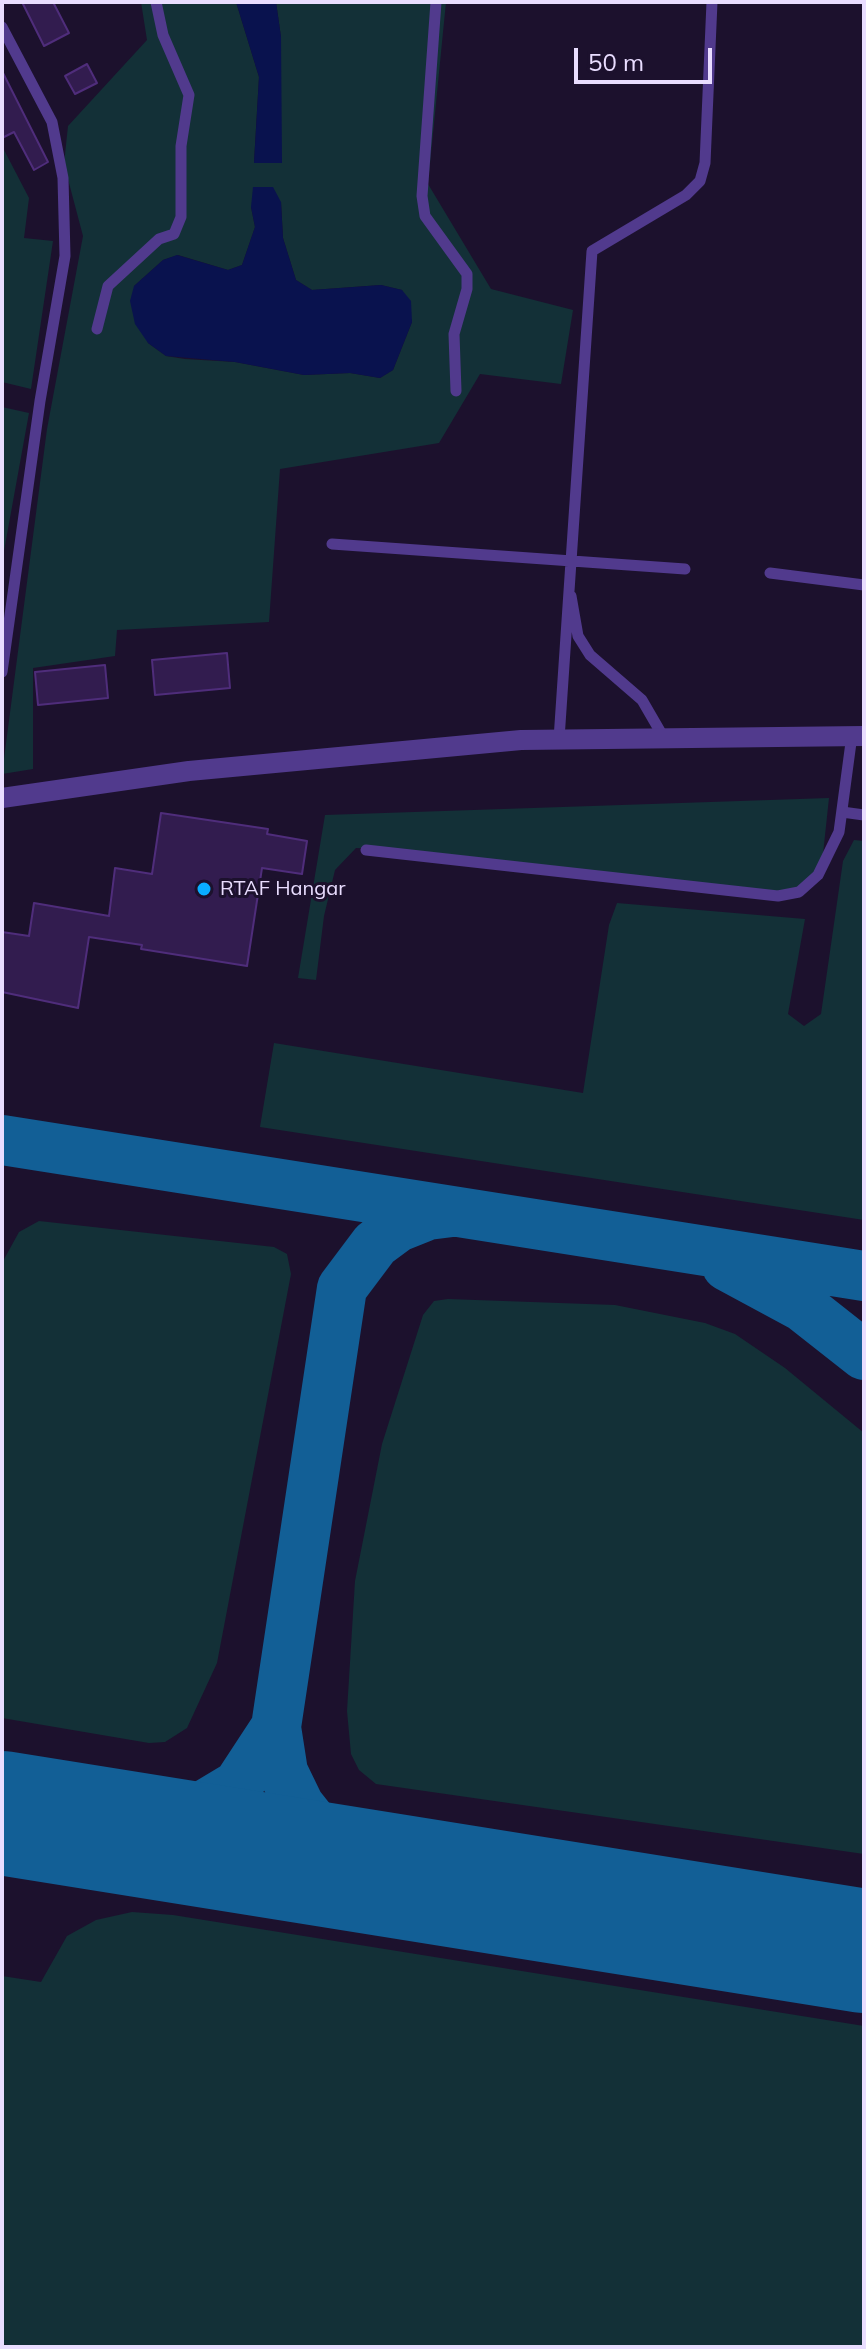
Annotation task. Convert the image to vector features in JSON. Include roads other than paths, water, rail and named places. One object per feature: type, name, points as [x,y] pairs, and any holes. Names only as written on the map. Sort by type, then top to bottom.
[{"type":"street","points":[[2,798],[189,771],[365,752],[559,739],[858,735]]},
{"type":"lane","points":[[97,329],[108,286],[159,239],[174,234],[181,217],[181,146],[189,95],[163,35],[156,2]]},
{"type":"lane","points":[[436,2],[422,196],[425,216],[467,274],[467,289],[454,334],[456,391]]},
{"type":"lane","points":[[559,739],[592,251],[686,195],[700,181],[705,163],[712,2]]},
{"type":"lane","points":[[2,27],[6,41],[52,122],[63,178],[65,256],[40,401],[2,672]]},
{"type":"lane","points":[[332,544],[685,569]]},
{"type":"lane","points":[[770,573],[864,585]]},
{"type":"lane","points":[[569,590],[578,636],[590,655],[642,700],[664,738]]},
{"type":"lane","points":[[366,850],[778,896],[799,892],[818,875],[839,832],[858,735]]},
{"type":"lane","points":[[842,812],[864,815]]},
{"type":"place","name":"RTAF Hangar","points":[[204,889]]}]
